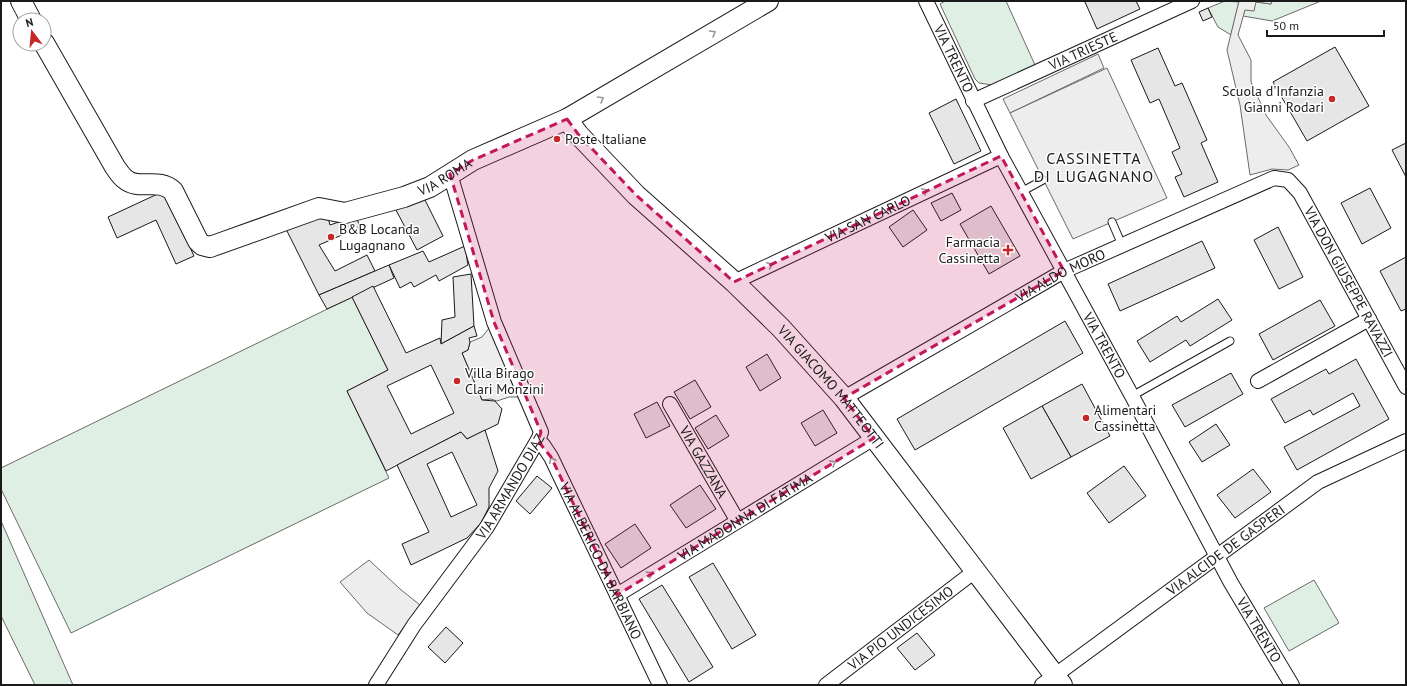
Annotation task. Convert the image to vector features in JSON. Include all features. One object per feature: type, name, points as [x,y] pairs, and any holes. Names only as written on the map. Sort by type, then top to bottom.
[{"type":"street","points":[[20,1],[26,12]]},
{"type":"street","name":"VIA ROMA","points":[[50,52],[114,167],[126,180],[142,185],[158,183],[167,185],[173,191],[198,241],[202,245],[210,247],[319,208],[345,212],[404,198],[430,187],[473,160],[567,119],[768,1]]},
{"type":"street","name":"VIA TRENTO","points":[[926,1],[973,101],[1001,156],[1132,396],[1216,557],[1292,685]]},
{"type":"street","name":"VIA TRIESTE","points":[[973,101],[1192,1]]},
{"type":"street","name":"VIA GIACOMO MATTEOTTI","points":[[567,119],[578,134],[636,195],[734,282],[781,328],[844,398],[975,571],[1053,682]]},
{"type":"street","name":"VIA SAN CARLO","points":[[734,282],[1001,156]]},
{"type":"street","name":"VIA ARMANDO DIAZ","points":[[376,685],[414,625],[487,528],[538,441],[541,432],[494,322],[450,174]]},
{"type":"street","name":"VIA ALDO MORO","points":[[844,398],[1064,271],[1274,178],[1288,175]]},
{"type":"street","name":"VIA DON GIUSEPPE RAVAZZI","points":[[1288,175],[1300,193],[1406,387]]},
{"type":"street","points":[[1258,381],[1369,319]]},
{"type":"street","name":"VIA GAZZANA","points":[[670,404],[737,520]]},
{"type":"street","name":"VIA MADONNA DI FATIMA","points":[[617,595],[737,520],[874,438]]},
{"type":"street","name":"VIA ALBERICO DA BARBIANO","points":[[538,441],[549,453],[660,685]]},
{"type":"street","name":"VIA ALCIDE DE GASPERI","points":[[1053,682],[1216,557],[1318,482],[1406,441]]},
{"type":"street","name":"VIA PIO UNDICESIMO","points":[[826,685],[975,571]]},
{"type":"lane","points":[[1021,192],[1043,180]]},
{"type":"lane","points":[[1112,222],[1122,245]]},
{"type":"lane","points":[[1132,396],[1230,341]]},
{"type":"highlighted area","points":[[567,119],[578,134],[636,195],[734,282],[1001,156],[1064,271],[844,398],[874,438],[617,595],[551,457],[538,441],[541,432],[494,322],[450,174],[473,160]]},
{"type":"green space","points":[[945,1],[1006,1],[1035,65],[992,85],[979,83],[975,79],[940,4]]},
{"type":"green space","points":[[1225,1],[1239,2],[1231,35],[1218,27],[1208,8]]},
{"type":"green space","points":[[1272,1],[1321,1],[1272,21],[1243,16],[1245,9],[1256,2],[1271,4]]},
{"type":"green space","points":[[352,297],[388,370],[347,391],[389,478],[71,633],[1,489],[1,468]]},
{"type":"green space","points":[[1,521],[73,685],[35,685],[1,616]]},
{"type":"green space","points":[[1314,580],[1339,623],[1289,651],[1264,608]]},
{"type":"shaded area","points":[[1239,1],[1272,1],[1271,4],[1256,2],[1254,11],[1245,10],[1238,35],[1251,60],[1251,82],[1266,115],[1289,147],[1299,165],[1288,170],[1272,169],[1250,175],[1240,105],[1227,50]]},
{"type":"shaded area","points":[[1098,54],[1104,68],[1010,113],[1003,99]]},
{"type":"shaded area","points":[[1107,68],[1167,198],[1073,239],[1010,113]]},
{"type":"shaded area","points":[[493,323],[526,397],[509,397],[497,401],[491,399],[482,400],[462,353],[468,350],[470,342],[482,337]]},
{"type":"shaded area","points":[[369,560],[400,589],[420,605],[398,635],[367,613],[340,582]]},
{"type":"building","points":[[1136,1],[1140,9],[1097,29],[1085,2]]},
{"type":"building","points":[[1208,8],[1212,17],[1203,21],[1199,12]]},
{"type":"building","points":[[1335,47],[1369,106],[1307,141],[1273,82]]},
{"type":"building","points":[[1158,48],[1175,86],[1182,83],[1207,140],[1201,143],[1218,182],[1184,197],[1175,177],[1182,174],[1172,152],[1180,148],[1159,99],[1150,103],[1131,60]]},
{"type":"building","points":[[956,99],[981,151],[954,164],[929,113]]},
{"type":"building","points":[[1406,143],[1406,177],[1392,150]]},
{"type":"building","points":[[1370,188],[1391,228],[1362,244],[1341,203]]},
{"type":"building","points":[[164,191],[194,256],[176,264],[156,220],[117,238],[108,217]]},
{"type":"building","points":[[952,193],[961,210],[941,221],[931,203]]},
{"type":"building","points":[[423,196],[443,236],[417,250],[396,210]]},
{"type":"building","points":[[991,206],[1020,256],[989,274],[960,224]]},
{"type":"building","points":[[913,210],[927,230],[903,247],[889,227]]},
{"type":"building","points":[[326,211],[330,225],[356,216],[360,227],[319,245],[335,271],[367,255],[375,271],[319,295],[285,227]]},
{"type":"building","points":[[1278,227],[1303,277],[1279,289],[1254,240]]},
{"type":"building","points":[[1202,241],[1215,268],[1120,311],[1108,284]]},
{"type":"building","points":[[465,246],[468,265],[439,281],[436,275],[414,287],[411,282],[400,288],[389,265],[423,251],[429,262]]},
{"type":"building","points":[[1406,257],[1406,309],[1401,311],[1380,271]]},
{"type":"building","points":[[389,265],[394,278],[327,309],[319,295]]},
{"type":"building","points":[[471,274],[474,326],[441,344],[442,320],[455,317],[453,277]]},
{"type":"building","name":"Villa Birago Clari Monzini","points":[[373,286],[406,353],[440,338],[441,344],[474,326],[477,336],[469,338],[470,342],[468,350],[462,353],[482,400],[495,401],[502,409],[498,424],[467,439],[461,432],[386,471],[347,391],[388,370],[352,297]],"holes":[[[431,365],[454,413],[411,434],[387,386]]]},
{"type":"building","points":[[1218,299],[1232,320],[1190,346],[1186,340],[1150,362],[1137,341],[1177,316],[1181,322]]},
{"type":"building","points":[[1320,300],[1335,326],[1273,360],[1259,334]]},
{"type":"building","points":[[1065,321],[1083,353],[915,450],[897,419]]},
{"type":"building","points":[[767,354],[781,378],[760,391],[746,367]]},
{"type":"building","points":[[1356,359],[1389,419],[1297,470],[1284,447],[1360,406],[1353,393],[1313,415],[1310,410],[1285,423],[1271,399],[1326,369],[1329,374]]},
{"type":"building","points":[[1231,373],[1243,394],[1185,427],[1172,405]]},
{"type":"building","points":[[695,380],[711,407],[690,419],[674,392]]},
{"type":"building","points":[[1082,384],[1110,436],[1071,457],[1042,406]]},
{"type":"building","points":[[657,402],[670,426],[646,438],[634,414]]},
{"type":"building","points":[[1042,406],[1071,457],[1031,479],[1003,428]]},
{"type":"building","points":[[823,410],[837,433],[815,446],[801,423]]},
{"type":"building","points":[[716,415],[729,436],[708,449],[695,428]]},
{"type":"building","points":[[1216,424],[1230,445],[1202,462],[1189,442]]},
{"type":"building","points":[[485,430],[498,471],[489,488],[489,507],[481,523],[467,538],[411,565],[402,544],[429,532],[397,465],[461,432],[467,439]],"holes":[[[452,452],[477,505],[451,517],[427,464]]]},
{"type":"building","points":[[1124,466],[1146,496],[1109,523],[1087,493]]},
{"type":"building","points":[[1253,469],[1271,492],[1235,518],[1217,495]]},
{"type":"building","points":[[537,476],[552,488],[530,514],[516,501]]},
{"type":"building","points":[[700,485],[716,509],[686,528],[670,505]]},
{"type":"building","points":[[635,524],[651,548],[621,568],[605,544]]},
{"type":"building","points":[[713,563],[756,635],[732,649],[689,577]]},
{"type":"building","points":[[662,585],[713,667],[689,682],[639,599]]},
{"type":"building","points":[[446,627],[463,643],[445,663],[428,647]]},
{"type":"building","points":[[917,633],[935,655],[915,670],[897,648]]},
{"type":"place","name":"Scuola d'Infanzia Gianni Rodari","points":[[1332,99]]},
{"type":"place","name":"Poste Italiane","points":[[557,139]]},
{"type":"place","name":"B&B Locanda Lugagnano","points":[[331,237]]},
{"type":"place","name":"Farmacia Cassinetta","points":[[1008,250]]},
{"type":"place","name":"Villa Birago Clari Monzini","points":[[457,381]]},
{"type":"place","name":"Alimentari Cassinetta","points":[[1086,418]]},
{"type":"district","name":"CASSINETTA DI LUGAGNANO","points":[[1094,167]]}]
